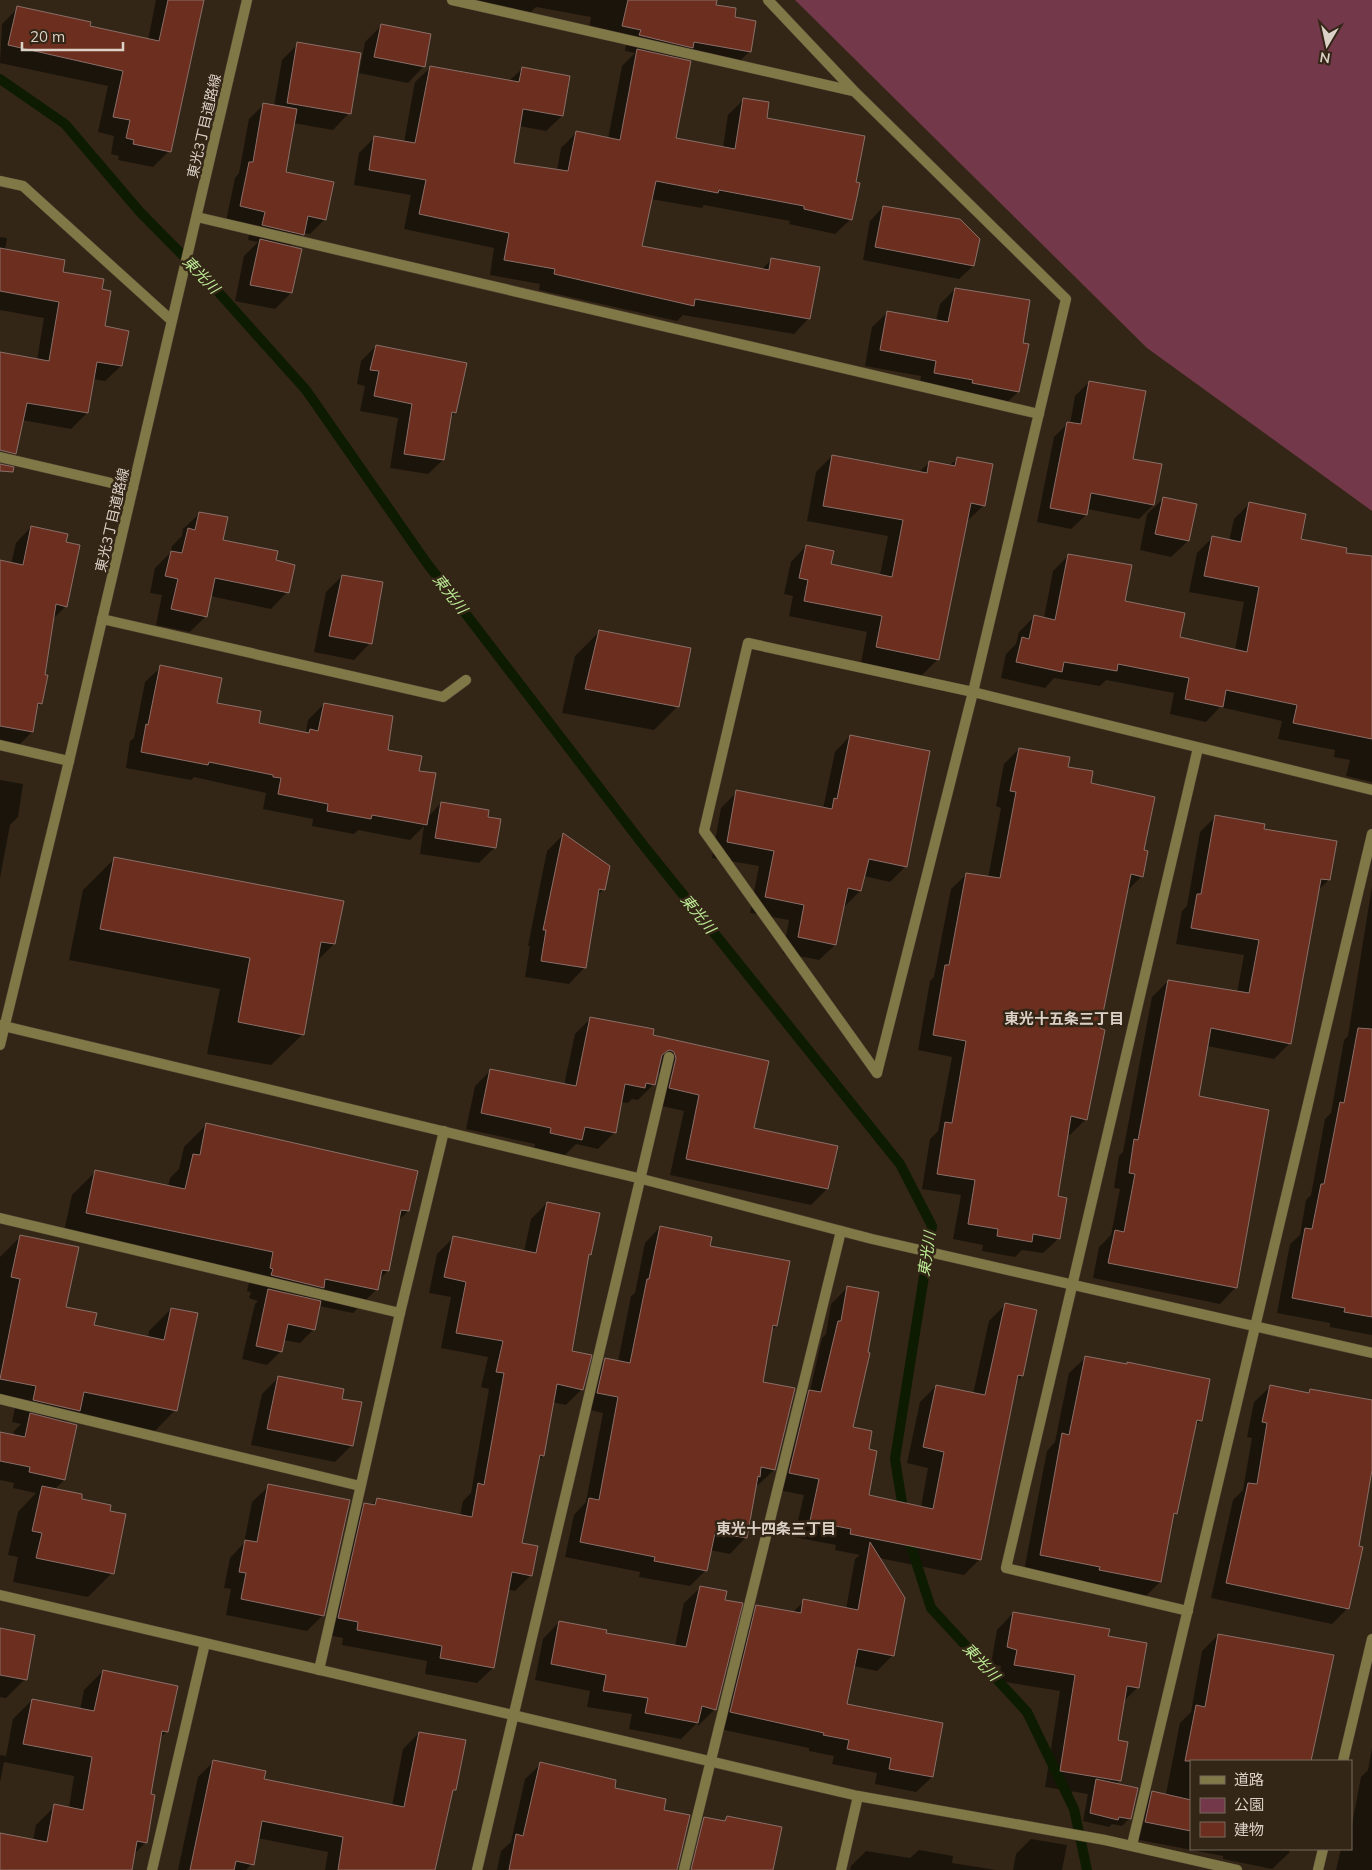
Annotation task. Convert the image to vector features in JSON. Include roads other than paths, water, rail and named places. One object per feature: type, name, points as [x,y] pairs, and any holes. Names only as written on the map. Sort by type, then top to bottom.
[{"type":"street","name":"東光3丁目道路線","points":[[0,1046],[2,1026],[69,761],[247,0]]},
{"type":"street","points":[[452,0],[854,91]]},
{"type":"street","points":[[768,0],[854,91],[1066,300],[973,692],[877,1073],[704,831],[748,642],[973,692],[1372,790]]},
{"type":"street","points":[[0,181],[23,186],[171,320]]},
{"type":"street","points":[[197,217],[1039,414]]},
{"type":"street","points":[[0,457],[133,488]]},
{"type":"street","points":[[102,619],[443,697],[466,680]]},
{"type":"street","points":[[0,745],[69,761]]},
{"type":"street","points":[[1188,1611],[1006,1568],[1198,748]]},
{"type":"street","points":[[1132,1845],[1372,834]]},
{"type":"street","points":[[2,1026],[642,1179],[841,1231],[1372,1353]]},
{"type":"street","points":[[477,1870],[642,1179],[669,1057]]},
{"type":"street","points":[[319,1670],[400,1313],[444,1131]]},
{"type":"street","points":[[0,1218],[400,1313]]},
{"type":"street","points":[[684,1870],[841,1231]]},
{"type":"street","points":[[0,1399],[360,1486]]},
{"type":"street","points":[[0,1595],[858,1796],[1066,1832],[1132,1845],[1237,1870]]},
{"type":"street","points":[[1343,1760],[1372,1639]]},
{"type":"street","points":[[152,1870],[205,1643]]},
{"type":"street","points":[[841,1870],[858,1796]]},
{"type":"street","points":[[1318,1870],[1323,1850]]},
{"type":"waterway","name":"東光川","points":[[0,79],[65,124],[140,212],[212,285],[306,390],[426,562],[644,846],[900,1164],[932,1226],[895,1459],[904,1515]]},
{"type":"waterway","name":"東光川","points":[[907,1534],[931,1608],[1027,1712],[1074,1809],[1087,1870]]},
{"type":"district","name":"東光十五条三丁目","points":[[1064,1019]]},
{"type":"district","name":"東光十四条三丁目","points":[[776,1529]]}]
